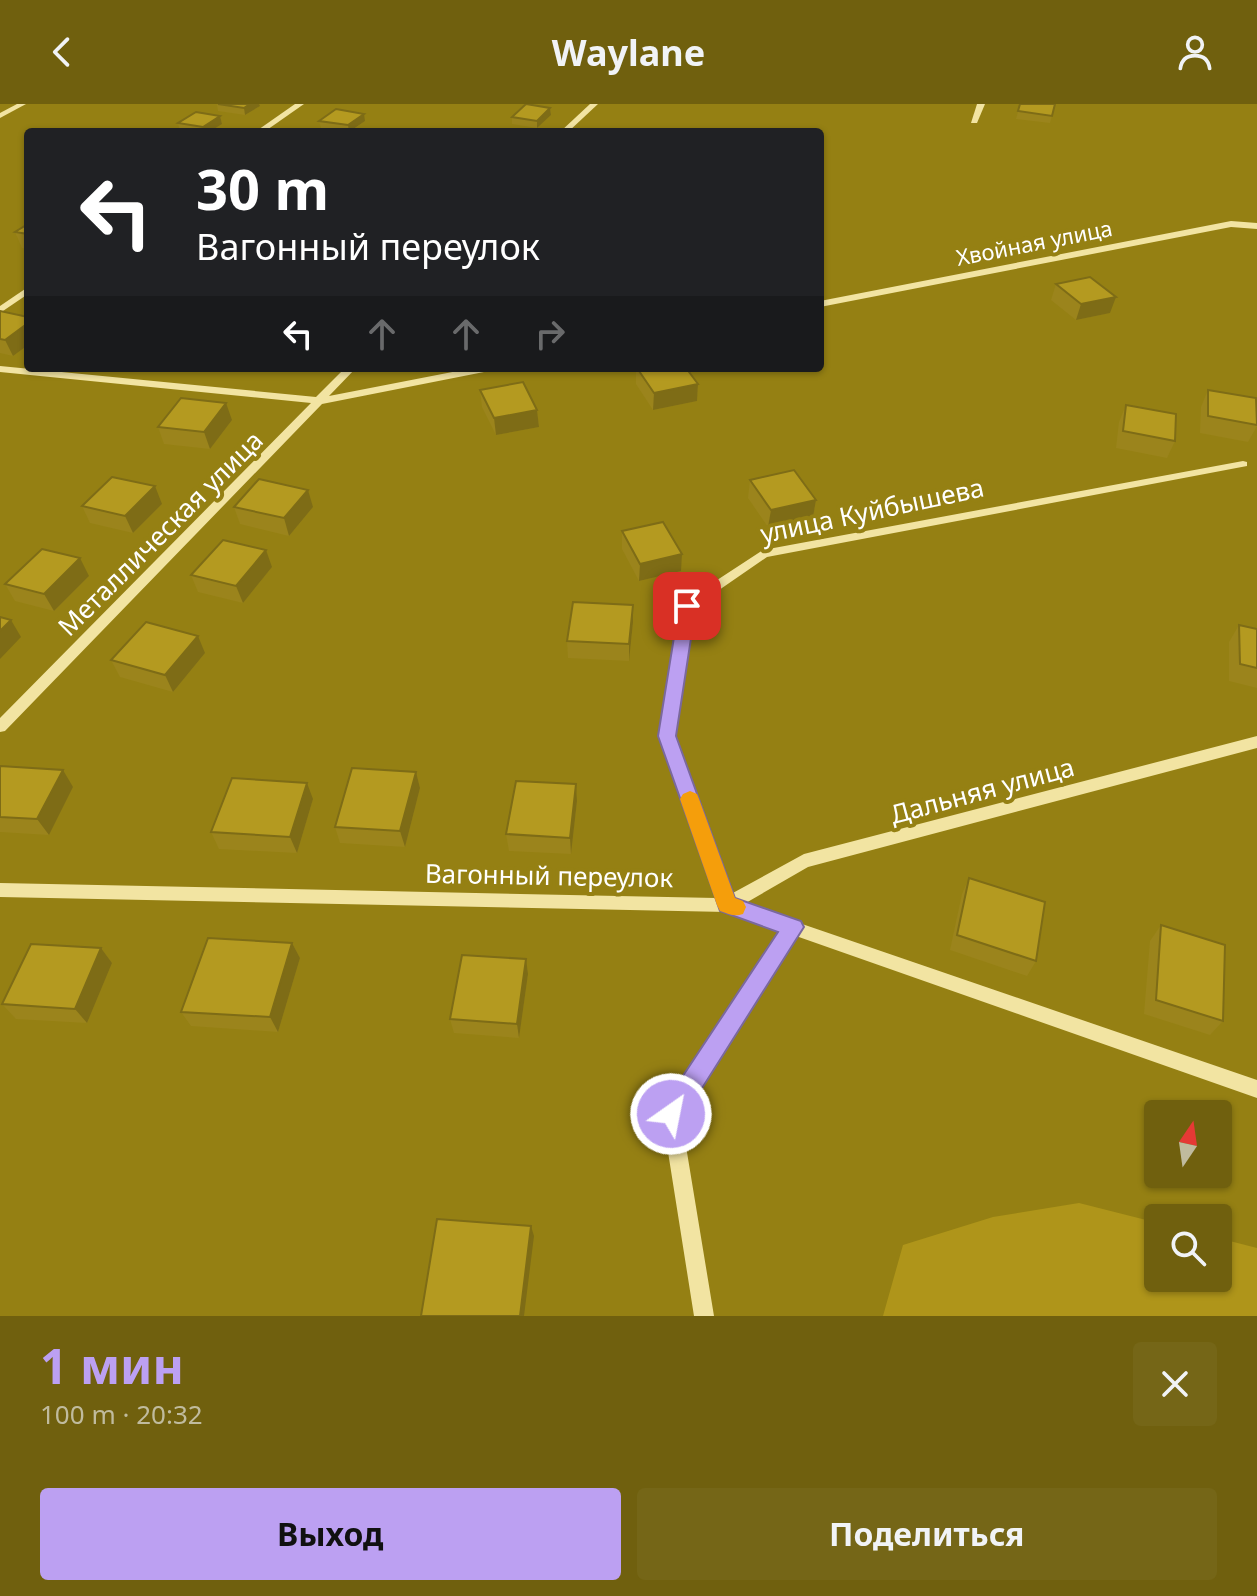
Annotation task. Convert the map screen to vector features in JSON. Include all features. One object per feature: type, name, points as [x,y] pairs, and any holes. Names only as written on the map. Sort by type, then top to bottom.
[{"type":"street","points":[[0,116],[22,104]]},
{"type":"street","points":[[265,128],[300,104]]},
{"type":"street","points":[[568,128],[594,104]]},
{"type":"street","points":[[974,121],[981,104]]},
{"type":"street","name":"Хвойная улица","points":[[824,303],[1231,224],[1257,226]]},
{"type":"street","points":[[0,310],[24,293]]},
{"type":"street","points":[[0,369],[24,371]]},
{"type":"street","points":[[30,372],[321,401],[469,372]]},
{"type":"street","name":"Металлическая улица","points":[[0,727],[347,372]]},
{"type":"street","name":"улица Куйбышева","points":[[727,905],[667,736],[687,606],[763,554],[1243,464]]},
{"type":"street","name":"Дальняя улица","points":[[727,905],[804,861],[1257,742]]},
{"type":"street","name":"Вагонный переулок","points":[[0,890],[727,905],[1257,1089]]},
{"type":"street","points":[[704,1316],[671,1114],[793,927]]},
{"type":"shaded area","points":[[1079,1203],[1144,1219],[1144,1292],[1232,1292],[1232,1242],[1257,1248],[1257,1316],[883,1316],[903,1245],[993,1217]]},
{"type":"building","points":[[218,104],[250,104],[244,108]]},
{"type":"building","points":[[526,104],[550,108],[537,121],[512,117]]},
{"type":"building","points":[[1020,104],[1055,104],[1052,116],[1018,111]]},
{"type":"building","points":[[336,109],[364,114],[348,125],[319,121]]},
{"type":"building","points":[[196,112],[220,116],[203,127],[178,123]]},
{"type":"building","points":[[1090,277],[1116,297],[1081,304],[1056,284]]},
{"type":"building","points":[[0,311],[24,316],[24,326],[5,340],[0,339]]},
{"type":"building","points":[[640,372],[689,372],[698,384],[654,393]]},
{"type":"building","points":[[523,382],[537,410],[494,418],[480,390]]},
{"type":"building","points":[[1208,390],[1256,398],[1257,425],[1208,416]]},
{"type":"building","points":[[181,398],[226,403],[204,432],[158,427]]},
{"type":"building","points":[[1126,405],[1176,414],[1175,441],[1123,431]]},
{"type":"building","points":[[794,470],[816,500],[771,510],[750,480]]},
{"type":"building","points":[[112,477],[155,486],[125,516],[82,506]]},
{"type":"building","points":[[259,479],[308,490],[284,518],[234,507]]},
{"type":"building","points":[[663,522],[682,554],[640,564],[622,531]]},
{"type":"building","points":[[223,540],[266,550],[236,586],[191,575]]},
{"type":"building","points":[[42,549],[80,558],[44,594],[5,584]]},
{"type":"building","points":[[573,602],[633,605],[629,644],[567,641]]},
{"type":"building","points":[[0,617],[11,620],[0,631]]},
{"type":"building","points":[[146,622],[198,636],[165,675],[111,660]]},
{"type":"building","points":[[1239,625],[1257,629],[1257,668],[1240,664]]},
{"type":"building","points":[[0,766],[63,770],[37,819],[0,817]]},
{"type":"building","points":[[352,768],[416,772],[400,831],[335,827]]},
{"type":"building","points":[[232,778],[307,783],[290,837],[211,832]]},
{"type":"building","points":[[516,781],[576,784],[570,838],[506,834]]},
{"type":"building","points":[[969,878],[1045,902],[1036,961],[957,935]]},
{"type":"building","points":[[1161,925],[1225,945],[1223,1021],[1156,1000]]},
{"type":"building","points":[[208,938],[292,943],[270,1017],[181,1012]]},
{"type":"building","points":[[31,944],[101,948],[75,1009],[2,1004]]},
{"type":"building","points":[[462,955],[526,959],[517,1024],[450,1019]]},
{"type":"building","points":[[437,1219],[531,1226],[520,1316],[421,1316]]},
{"type":"slow traffic","points":[[690,799],[727,905],[735,907]]},
{"type":"route","points":[[671,1114],[793,927],[727,905],[667,736],[687,606]]}]
